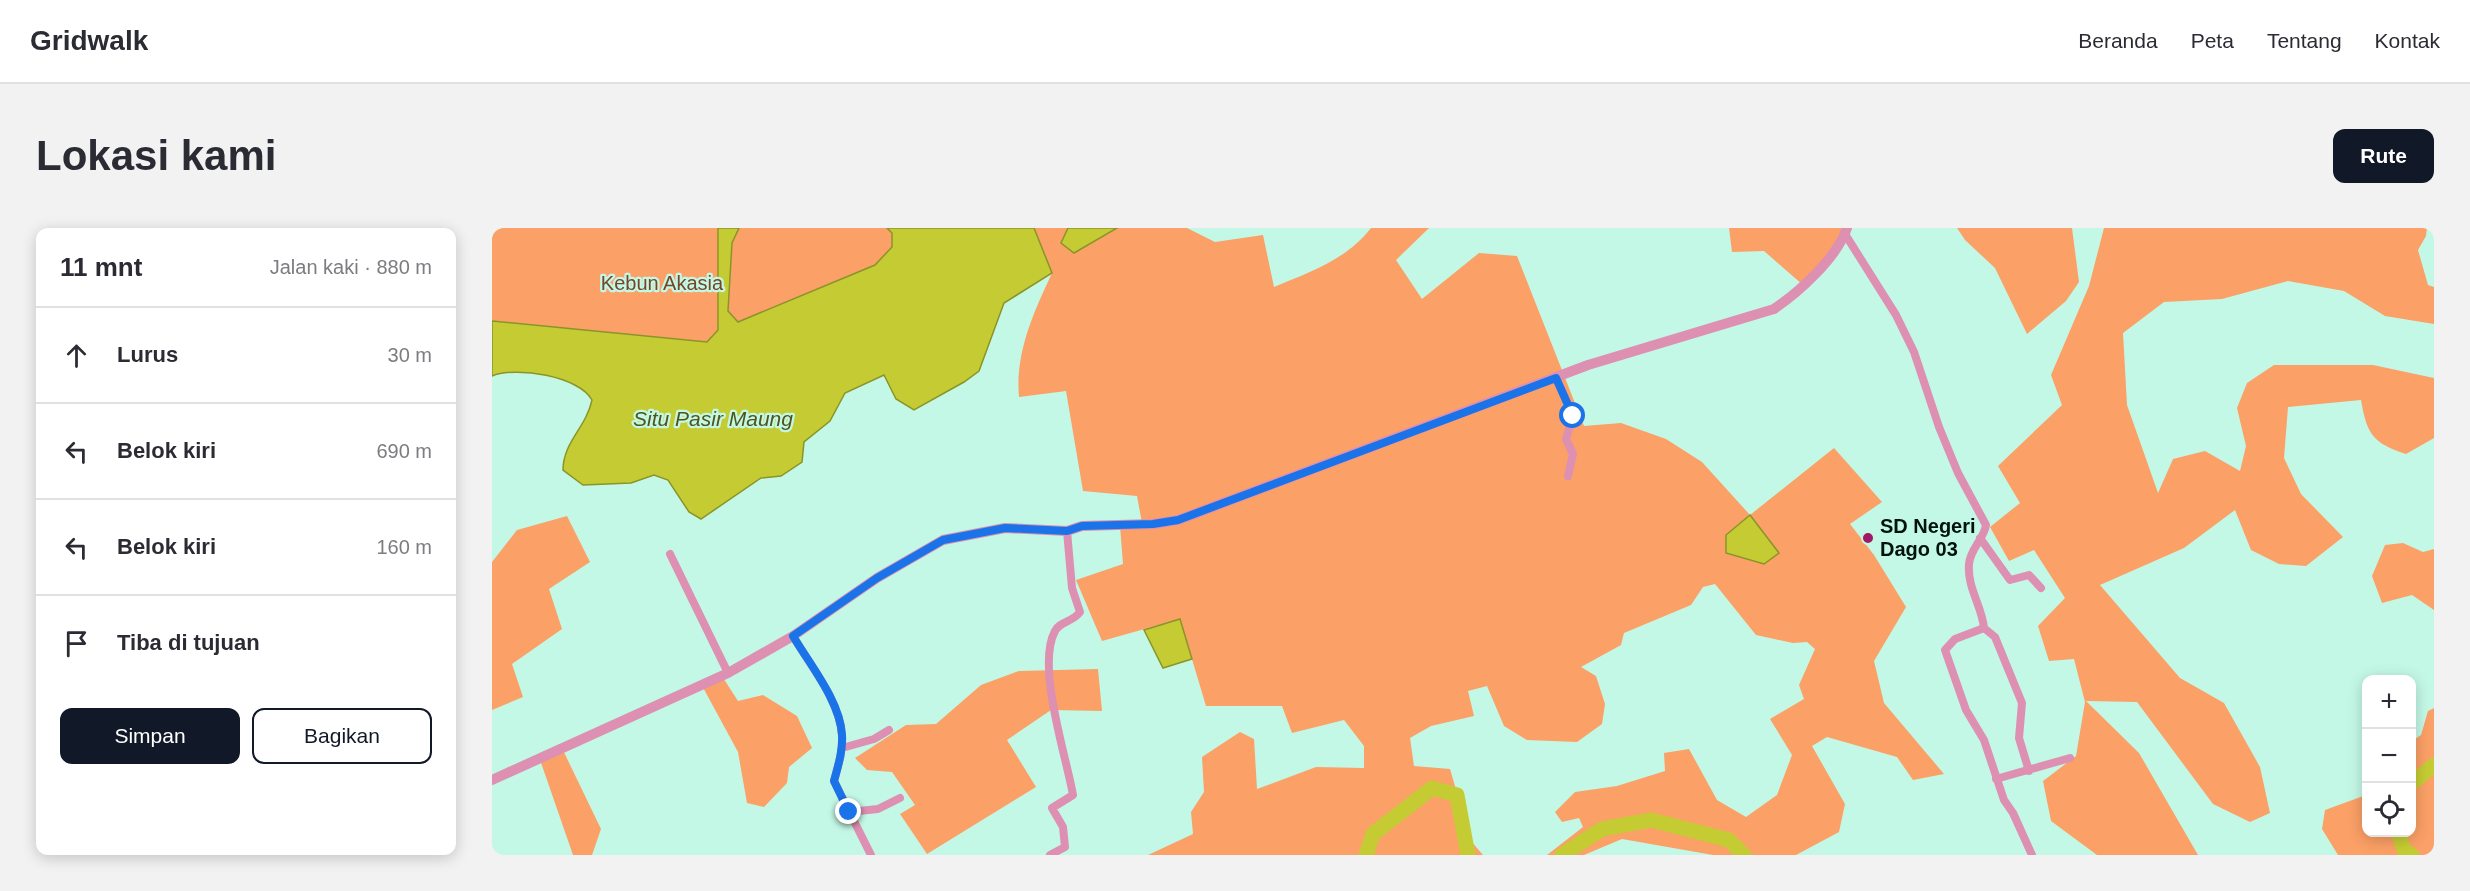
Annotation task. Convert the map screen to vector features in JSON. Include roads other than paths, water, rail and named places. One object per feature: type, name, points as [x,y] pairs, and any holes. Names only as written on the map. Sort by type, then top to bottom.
[{"type":"street","points":[[492,780],[728,673],[793,636],[877,578],[943,540],[1005,528],[1067,531],[1082,526],[1153,524],[1178,520],[1588,365],[1774,309],[1791,297],[1818,271],[1846,231],[1896,315],[1914,352],[1939,427],[1958,474],[1986,525],[1969,561],[1972,591],[1983,615],[1984,628],[1995,637],[2022,703],[2019,738],[2029,771]]},
{"type":"street","points":[[1556,378],[1573,416],[1566,439],[1573,454],[1568,476]]},
{"type":"street","points":[[1050,855],[1065,847],[1063,827],[1052,808],[1072,795],[1048,674],[1053,634],[1058,625],[1077,617],[1080,612],[1072,588],[1067,531]]},
{"type":"street","points":[[1980,538],[2010,580],[2030,575],[2041,588]]},
{"type":"street","points":[[670,554],[728,673]]},
{"type":"street","points":[[1984,628],[1955,639],[1945,650],[1966,710],[1984,740],[1996,779],[2032,855]]},
{"type":"street","points":[[793,636],[833,704],[842,727],[842,748],[834,781],[871,855]]},
{"type":"street","points":[[842,748],[874,739],[889,730]]},
{"type":"street","points":[[1996,779],[2070,758]]},
{"type":"street","points":[[849,812],[878,809],[900,798]]},
{"type":"water","name":"Situ Pasir Maung","points":[[718,228],[739,228],[732,243],[728,311],[738,322],[875,265],[892,247],[892,233],[887,228],[1034,228],[1052,273],[1004,303],[979,371],[964,382],[914,410],[896,399],[884,375],[845,393],[830,421],[804,442],[802,462],[781,476],[761,478],[701,519],[689,512],[668,480],[654,475],[631,483],[583,485],[563,470],[567,451],[585,419],[592,400],[574,385],[546,375],[516,372],[492,376],[492,321],[707,342],[718,330]]},
{"type":"water","points":[[1068,228],[1117,228],[1074,253],[1061,243]]},
{"type":"water","points":[[1750,515],[1779,553],[1764,564],[1726,553],[1726,535]]},
{"type":"water","points":[[1180,619],[1192,659],[1163,668],[1144,630]]},
{"type":"waterway","points":[[2416,780],[2434,765]]},
{"type":"waterway","points":[[1366,855],[1373,834],[1432,788],[1457,795],[1468,855]]},
{"type":"waterway","points":[[1562,855],[1602,829],[1651,820],[1729,840],[1744,855]]},
{"type":"waterway","points":[[2400,837],[2404,850],[2412,855]]},
{"type":"place","name":"SD Negeri Dago 03","points":[[1868,538]]},
{"type":"park label","name":"Kebun Akasia","points":[[662,283]]}]
